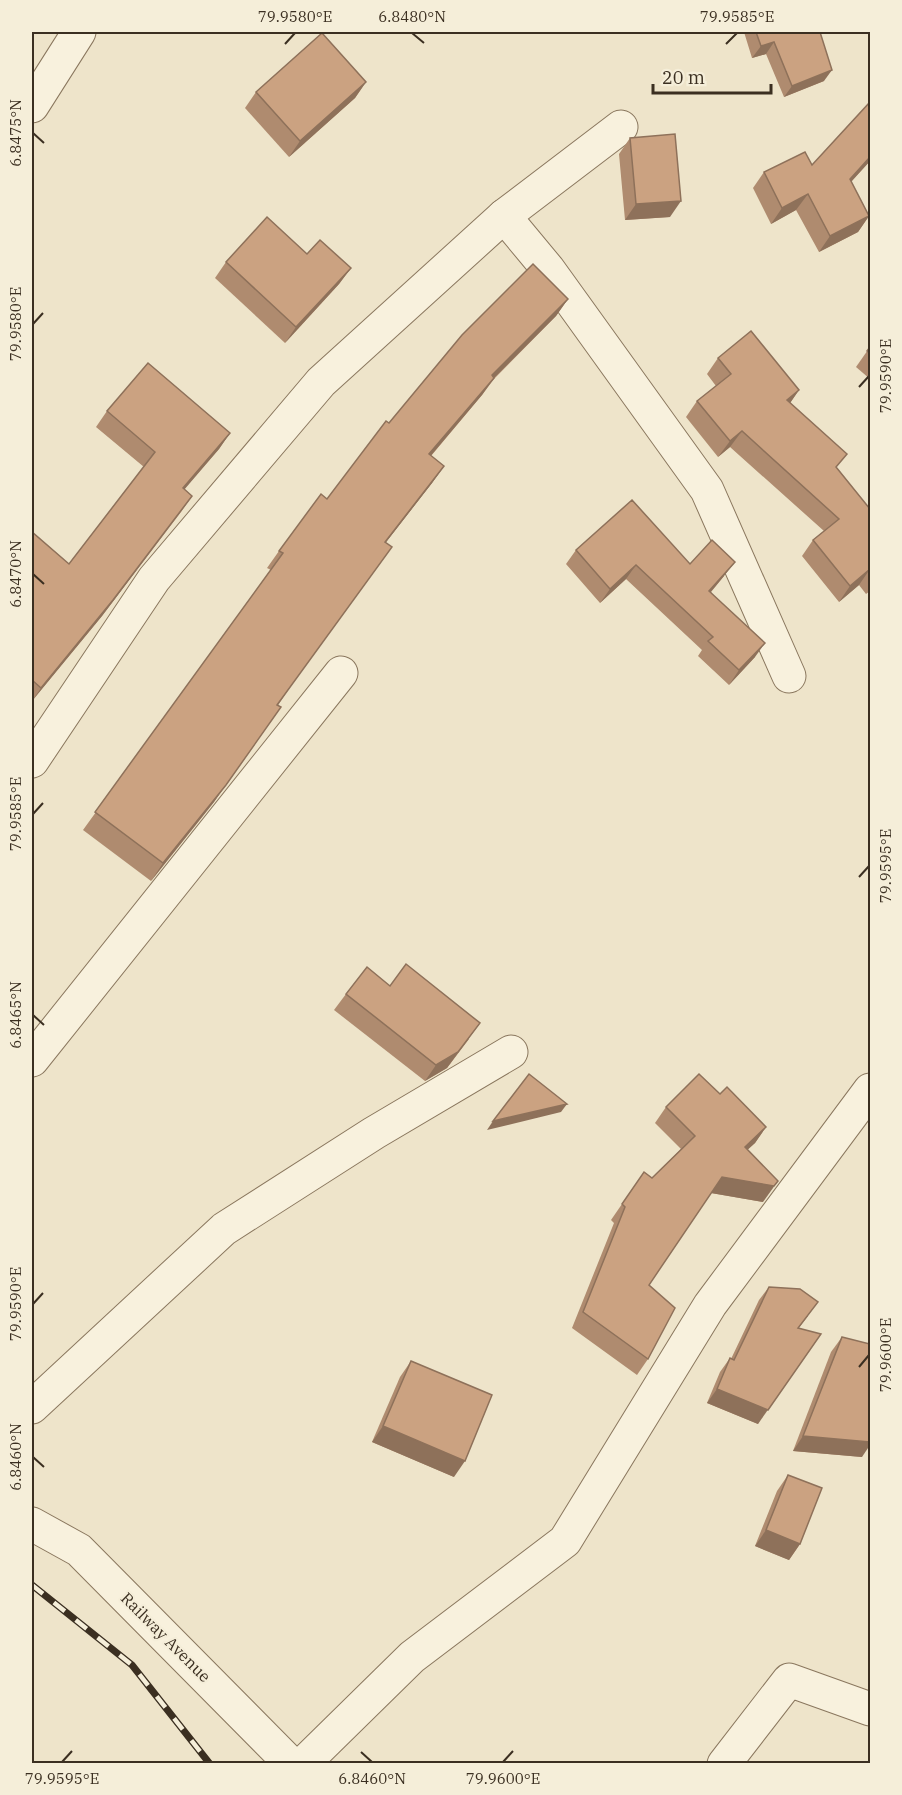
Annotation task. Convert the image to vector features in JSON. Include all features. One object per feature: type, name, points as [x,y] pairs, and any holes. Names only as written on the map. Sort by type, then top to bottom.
[{"type":"street","points":[[32,106],[79,32]]},
{"type":"street","points":[[32,761],[154,579],[321,382],[504,216],[621,127]]},
{"type":"street","points":[[504,216],[548,269],[707,490],[789,676]]},
{"type":"street","points":[[32,1060],[342,673]]},
{"type":"street","points":[[32,1407],[224,1230],[374,1133],[511,1052]]},
{"type":"street","points":[[303,1764],[412,1657],[565,1541],[710,1305],[870,1090]]},
{"type":"street","name":"Railway Avenue","points":[[32,1524],[79,1550],[291,1764]]},
{"type":"street","points":[[724,1764],[789,1680],[870,1708]]},
{"type":"building","points":[[756,32],[820,32],[832,70],[792,86],[774,42],[761,46]]},
{"type":"building","points":[[322,33],[366,82],[300,141],[256,92]]},
{"type":"building","points":[[870,102],[870,157],[850,179],[869,216],[830,236],[808,194],[782,208],[764,172],[805,152],[812,165]]},
{"type":"building","points":[[675,134],[681,201],[636,204],[630,138]]},
{"type":"building","points":[[267,217],[307,254],[320,240],[351,268],[296,327],[226,262]]},
{"type":"building","points":[[533,264],[568,299],[492,375],[494,378],[429,454],[444,466],[385,542],[392,547],[277,705],[281,707],[226,785],[163,863],[95,812],[283,553],[279,551],[321,494],[327,499],[386,421],[389,423],[462,335]]},
{"type":"building","points":[[751,331],[799,390],[787,400],[847,454],[836,467],[870,509],[870,569],[850,586],[813,540],[839,519],[742,431],[730,441],[697,401],[731,374],[718,358]]},
{"type":"building","points":[[148,363],[230,433],[183,488],[192,496],[113,600],[41,688],[32,680],[32,532],[69,564],[155,452],[107,411]]},
{"type":"building","points":[[632,500],[690,564],[712,540],[735,562],[709,591],[765,643],[739,670],[708,641],[713,637],[636,565],[610,589],[576,550]]},
{"type":"building","points":[[406,964],[480,1023],[458,1052],[436,1065],[346,994],[367,967],[390,986]]},
{"type":"building","points":[[529,1074],[567,1104],[493,1121]]},
{"type":"building","points":[[699,1074],[720,1094],[727,1087],[766,1127],[745,1147],[778,1181],[774,1186],[722,1177],[649,1285],[675,1308],[648,1359],[583,1312],[625,1207],[622,1204],[644,1172],[652,1178],[695,1136],[666,1107]]},
{"type":"building","points":[[769,1287],[800,1289],[818,1302],[798,1328],[821,1334],[768,1410],[717,1389],[730,1358],[734,1360]]},
{"type":"building","points":[[842,1337],[870,1344],[870,1442],[803,1436]]},
{"type":"building","points":[[411,1361],[492,1395],[465,1461],[383,1426]]},
{"type":"building","points":[[788,1475],[822,1488],[800,1544],[766,1530]]},
{"type":"railway","points":[[32,1585],[132,1665],[210,1764]]}]
